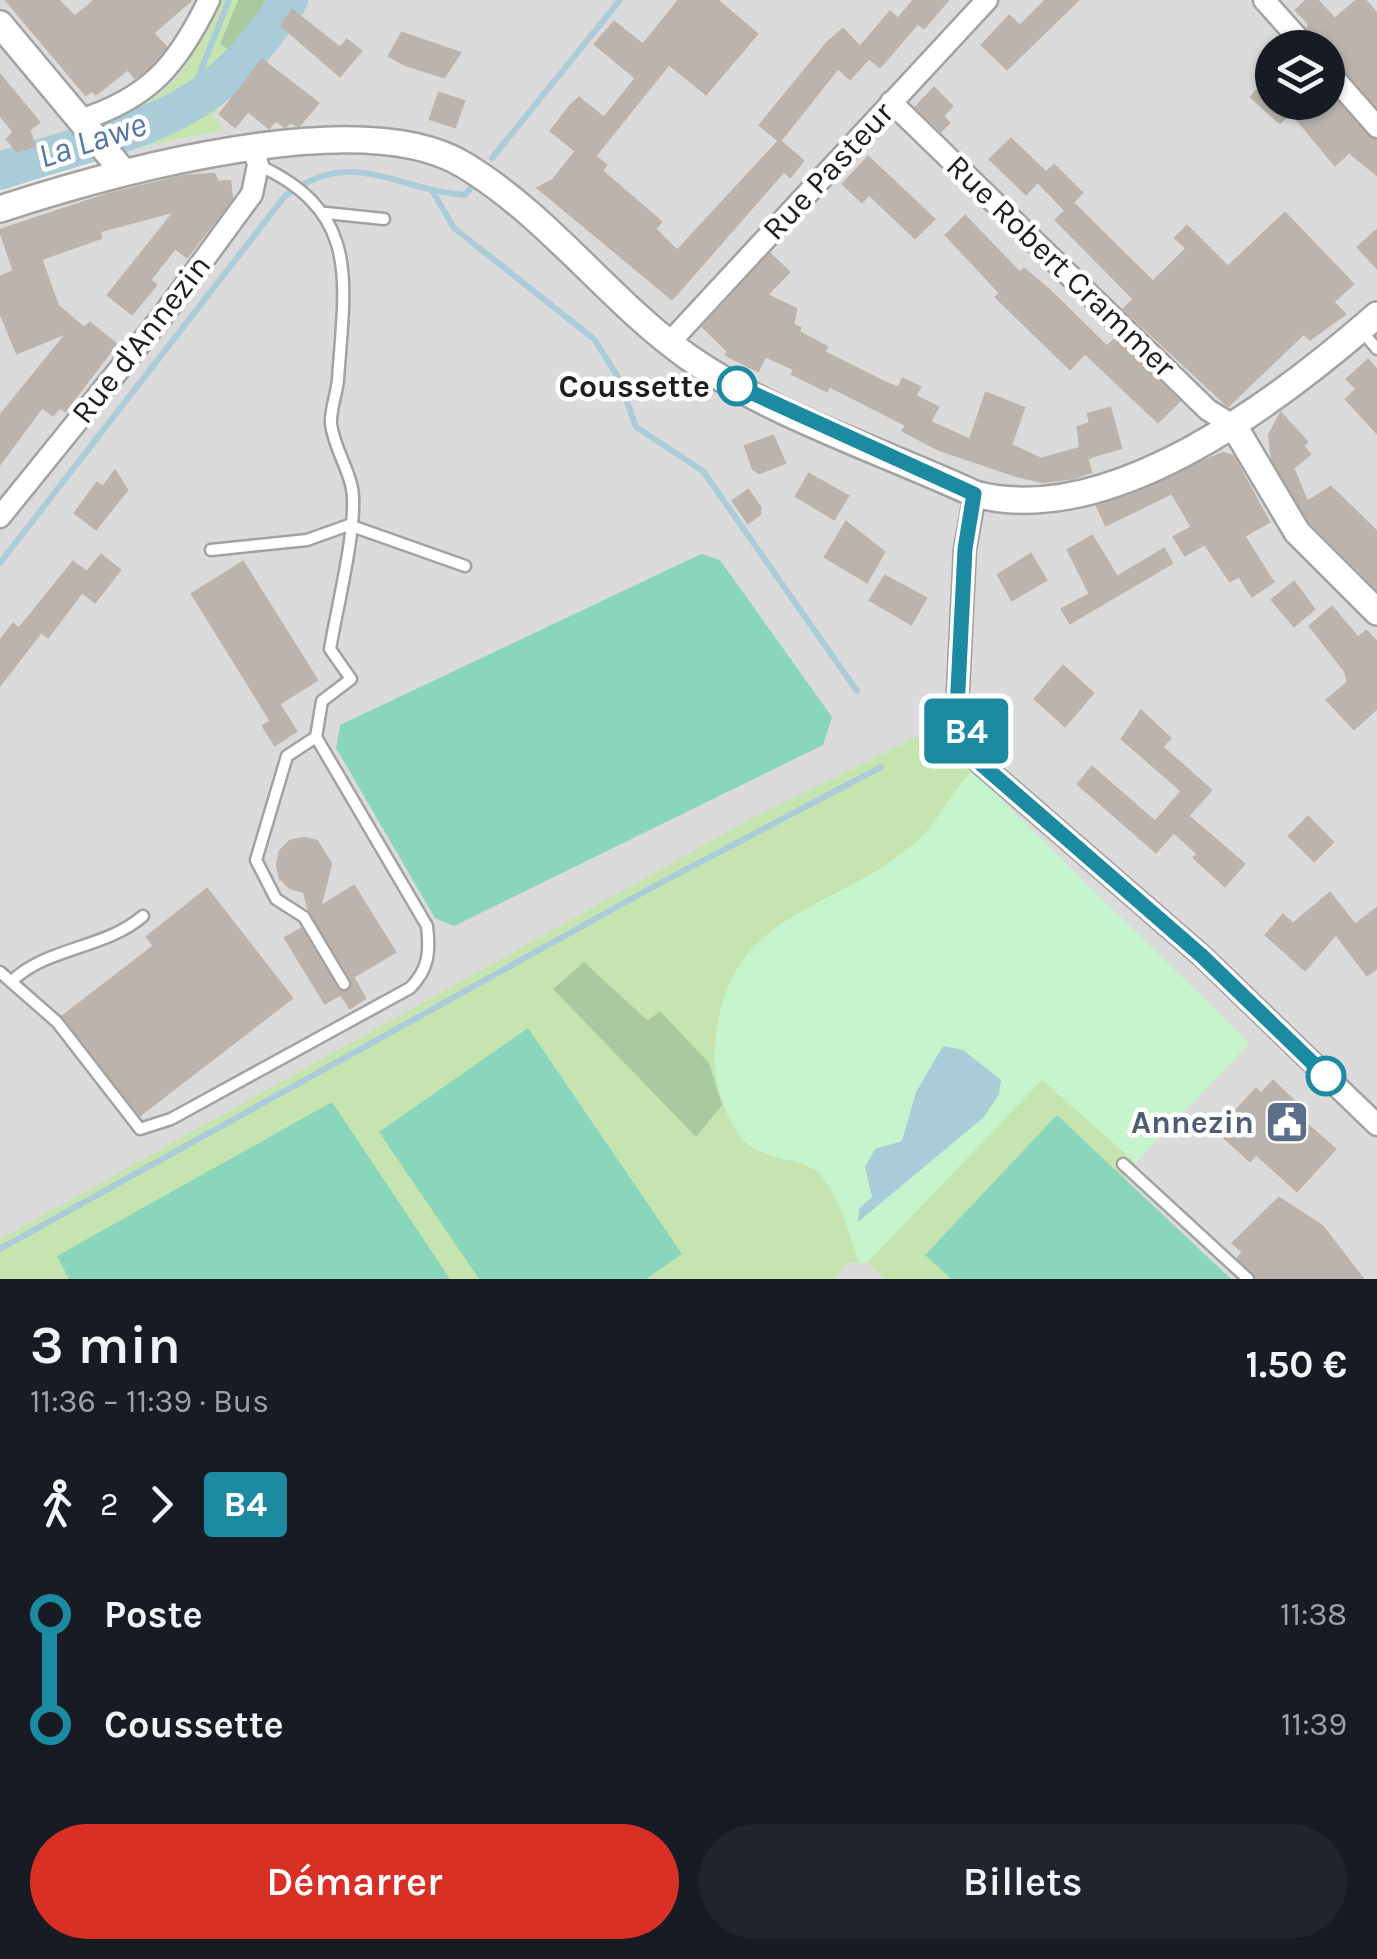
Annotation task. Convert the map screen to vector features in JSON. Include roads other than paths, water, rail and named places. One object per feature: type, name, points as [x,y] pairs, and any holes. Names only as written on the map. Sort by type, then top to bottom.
[{"type":"street","points":[[82,123],[148,89],[169,70],[208,0]]},
{"type":"street","name":"Rue Pasteur","points":[[670,342],[987,0]]},
{"type":"street","points":[[1264,0],[1290,30]]},
{"type":"street","points":[[0,24],[118,165]]},
{"type":"street","points":[[1345,90],[1377,126]]},
{"type":"street","name":"Rue Robert Crammer","points":[[891,102],[1208,410],[1234,426]]},
{"type":"street","points":[[0,209],[118,165],[256,158],[348,139],[386,141],[442,152],[533,216],[670,342],[737,386],[974,494],[1032,504],[1082,495],[1234,426],[1372,331]]},
{"type":"street","name":"Rue d'Annezin","points":[[0,518],[252,194],[256,158]]},
{"type":"street","points":[[1234,426],[1297,532],[1377,612]]},
{"type":"street","points":[[974,494],[965,549],[957,710],[980,763],[1202,956],[1377,1126]]},
{"type":"lane","points":[[0,972],[57,1022],[140,1129],[171,1119],[410,988],[422,976],[430,954],[428,926],[316,737],[322,701],[351,679],[330,649],[353,496],[331,422],[338,382],[339,237],[326,213],[288,179],[256,158]]},
{"type":"lane","points":[[326,213],[384,219]]},
{"type":"lane","points":[[211,550],[307,540],[349,525],[465,566]]},
{"type":"lane","points":[[316,737],[287,756],[256,860],[276,898],[304,918],[344,984]]},
{"type":"lane","points":[[12,981],[39,963],[102,943],[144,916]]},
{"type":"lane","points":[[1124,1164],[1248,1279]]},
{"type":"water","points":[[943,1046],[963,1050],[1001,1080],[999,1094],[984,1117],[858,1222],[859,1209],[872,1197],[865,1167],[875,1149],[902,1141],[916,1092]]},
{"type":"waterway","points":[[185,110],[229,0]]},
{"type":"waterway","name":"La Lawe","points":[[0,171],[129,131],[196,100],[227,76],[258,43],[289,0]]},
{"type":"waterway","points":[[492,158],[620,0]]},
{"type":"waterway","points":[[0,563],[285,196],[309,181],[353,172],[465,195],[475,183]]},
{"type":"waterway","points":[[433,192],[454,228],[594,339],[618,377],[636,427],[703,471],[857,691]]},
{"type":"waterway","points":[[0,1249],[651,888],[881,767]]},
{"type":"place","name":"Coussette","points":[[737,386]]},
{"type":"place","name":"Annezin","points":[[1287,1122]]}]
